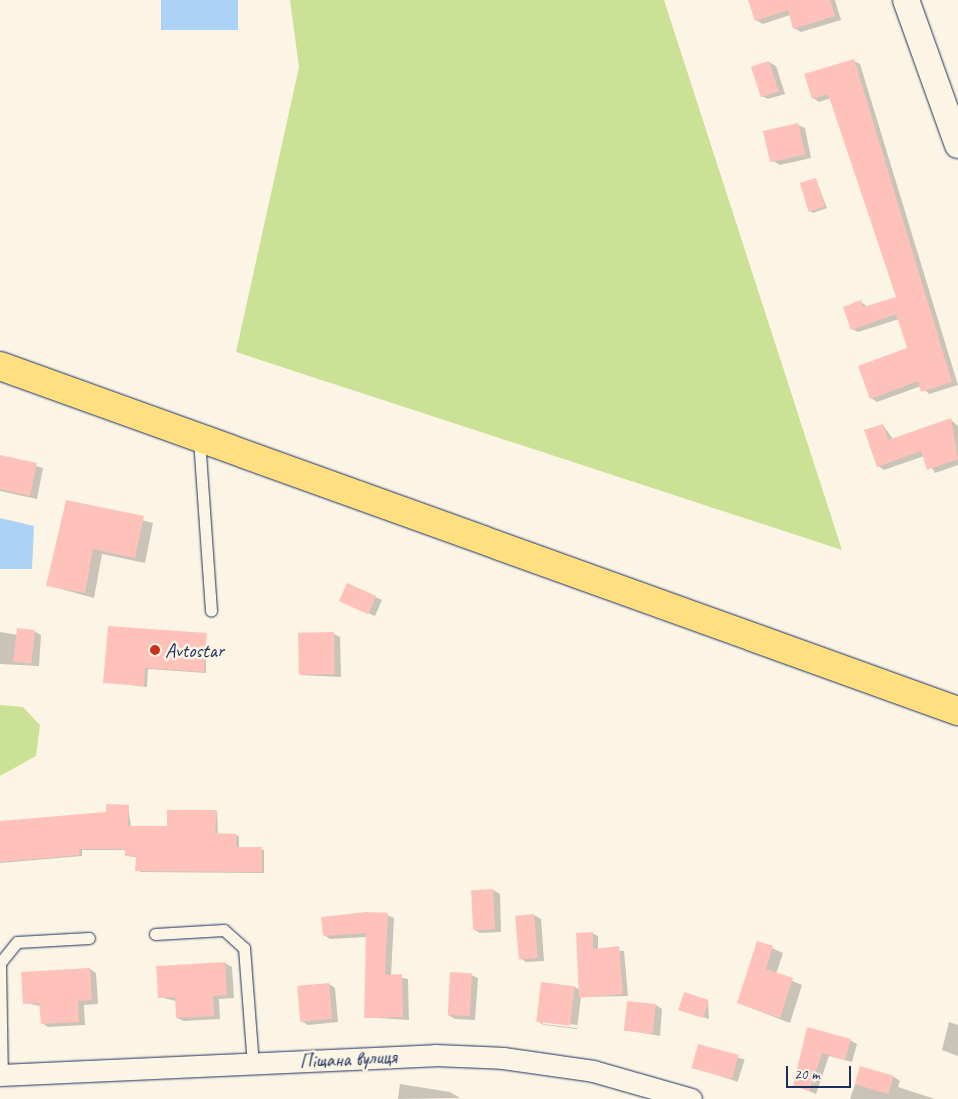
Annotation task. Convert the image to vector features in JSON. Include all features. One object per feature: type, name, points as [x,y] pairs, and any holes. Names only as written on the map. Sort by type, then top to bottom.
[{"type":"highway","points":[[0,366],[958,711]]},
{"type":"street","points":[[906,0],[958,145]]},
{"type":"street","name":"Піщана вулиця","points":[[1,1075],[435,1055],[502,1058],[593,1071],[691,1099]]},
{"type":"lane","points":[[198,437],[211,610]]},
{"type":"lane","points":[[155,934],[224,930],[244,948],[253,1064]]},
{"type":"lane","points":[[1,1075],[0,964],[17,942],[89,938]]},
{"type":"green space","points":[[290,0],[664,0],[842,550],[236,352],[299,67]]},
{"type":"green space","points":[[0,705],[23,707],[40,725],[36,756],[0,776]]},
{"type":"water","points":[[161,0],[238,0],[238,30],[161,30]]},
{"type":"water","points":[[0,518],[34,526],[32,569],[0,569]]},
{"type":"building","points":[[748,0],[830,0],[835,16],[793,29],[788,10],[755,21]]},
{"type":"building","points":[[854,59],[952,382],[921,392],[918,381],[870,399],[858,366],[907,348],[896,314],[851,330],[843,307],[861,300],[863,307],[896,297],[828,94],[812,99],[804,74]]},
{"type":"building","points":[[769,61],[779,91],[761,97],[751,67]]},
{"type":"building","points":[[798,123],[805,154],[770,162],[763,131]]},
{"type":"building","points":[[816,178],[825,207],[809,212],[800,183]]},
{"type":"building","points":[[951,418],[958,459],[927,470],[921,451],[877,467],[864,430],[883,424],[888,440]]},
{"type":"building","points":[[0,455],[37,463],[30,496],[0,489]]},
{"type":"building","points":[[66,500],[144,516],[135,558],[93,549],[85,593],[46,586]]},
{"type":"building","points":[[347,583],[376,596],[368,614],[339,601]]},
{"type":"building","name":"Avtostar","points":[[108,626],[207,633],[204,672],[145,668],[144,686],[103,683]]},
{"type":"building","points":[[17,628],[35,630],[31,664],[13,662]]},
{"type":"building","points":[[334,632],[335,674],[299,675],[298,633]]},
{"type":"building","points":[[106,804],[129,805],[128,826],[167,826],[167,810],[217,810],[215,833],[237,834],[236,847],[262,847],[262,872],[135,871],[136,856],[125,856],[125,849],[79,849],[80,855],[0,862],[0,821],[106,812]]},
{"type":"building","points":[[493,889],[495,929],[473,930],[471,890]]},
{"type":"building","points":[[367,912],[388,913],[385,975],[402,974],[403,1017],[364,1018],[366,933],[323,936],[321,917]]},
{"type":"building","points":[[534,914],[538,958],[519,959],[515,916]]},
{"type":"building","points":[[593,932],[593,949],[619,946],[623,994],[579,998],[576,933]]},
{"type":"building","points":[[757,941],[773,946],[766,969],[793,978],[780,1018],[737,1003]]},
{"type":"building","points":[[225,962],[227,995],[213,996],[214,1016],[176,1018],[175,997],[158,998],[156,966]]},
{"type":"building","points":[[90,968],[92,1000],[78,1001],[79,1022],[41,1024],[39,1003],[23,1004],[21,972]]},
{"type":"building","points":[[450,972],[472,973],[470,1016],[448,1015]]},
{"type":"building","points":[[541,982],[575,986],[570,1026],[536,1022]]},
{"type":"building","points":[[329,983],[332,1019],[300,1022],[297,986]]},
{"type":"building","points":[[684,992],[709,1000],[703,1018],[678,1010]]},
{"type":"building","points":[[627,1001],[656,1004],[653,1034],[624,1031]]},
{"type":"building","points":[[807,1027],[851,1039],[845,1060],[822,1053],[809,1091],[793,1086]]},
{"type":"building","points":[[698,1044],[739,1055],[732,1079],[692,1068]]},
{"type":"building","points":[[860,1066],[894,1076],[888,1094],[855,1084]]},
{"type":"place","name":"Avtostar","points":[[155,650]]}]
